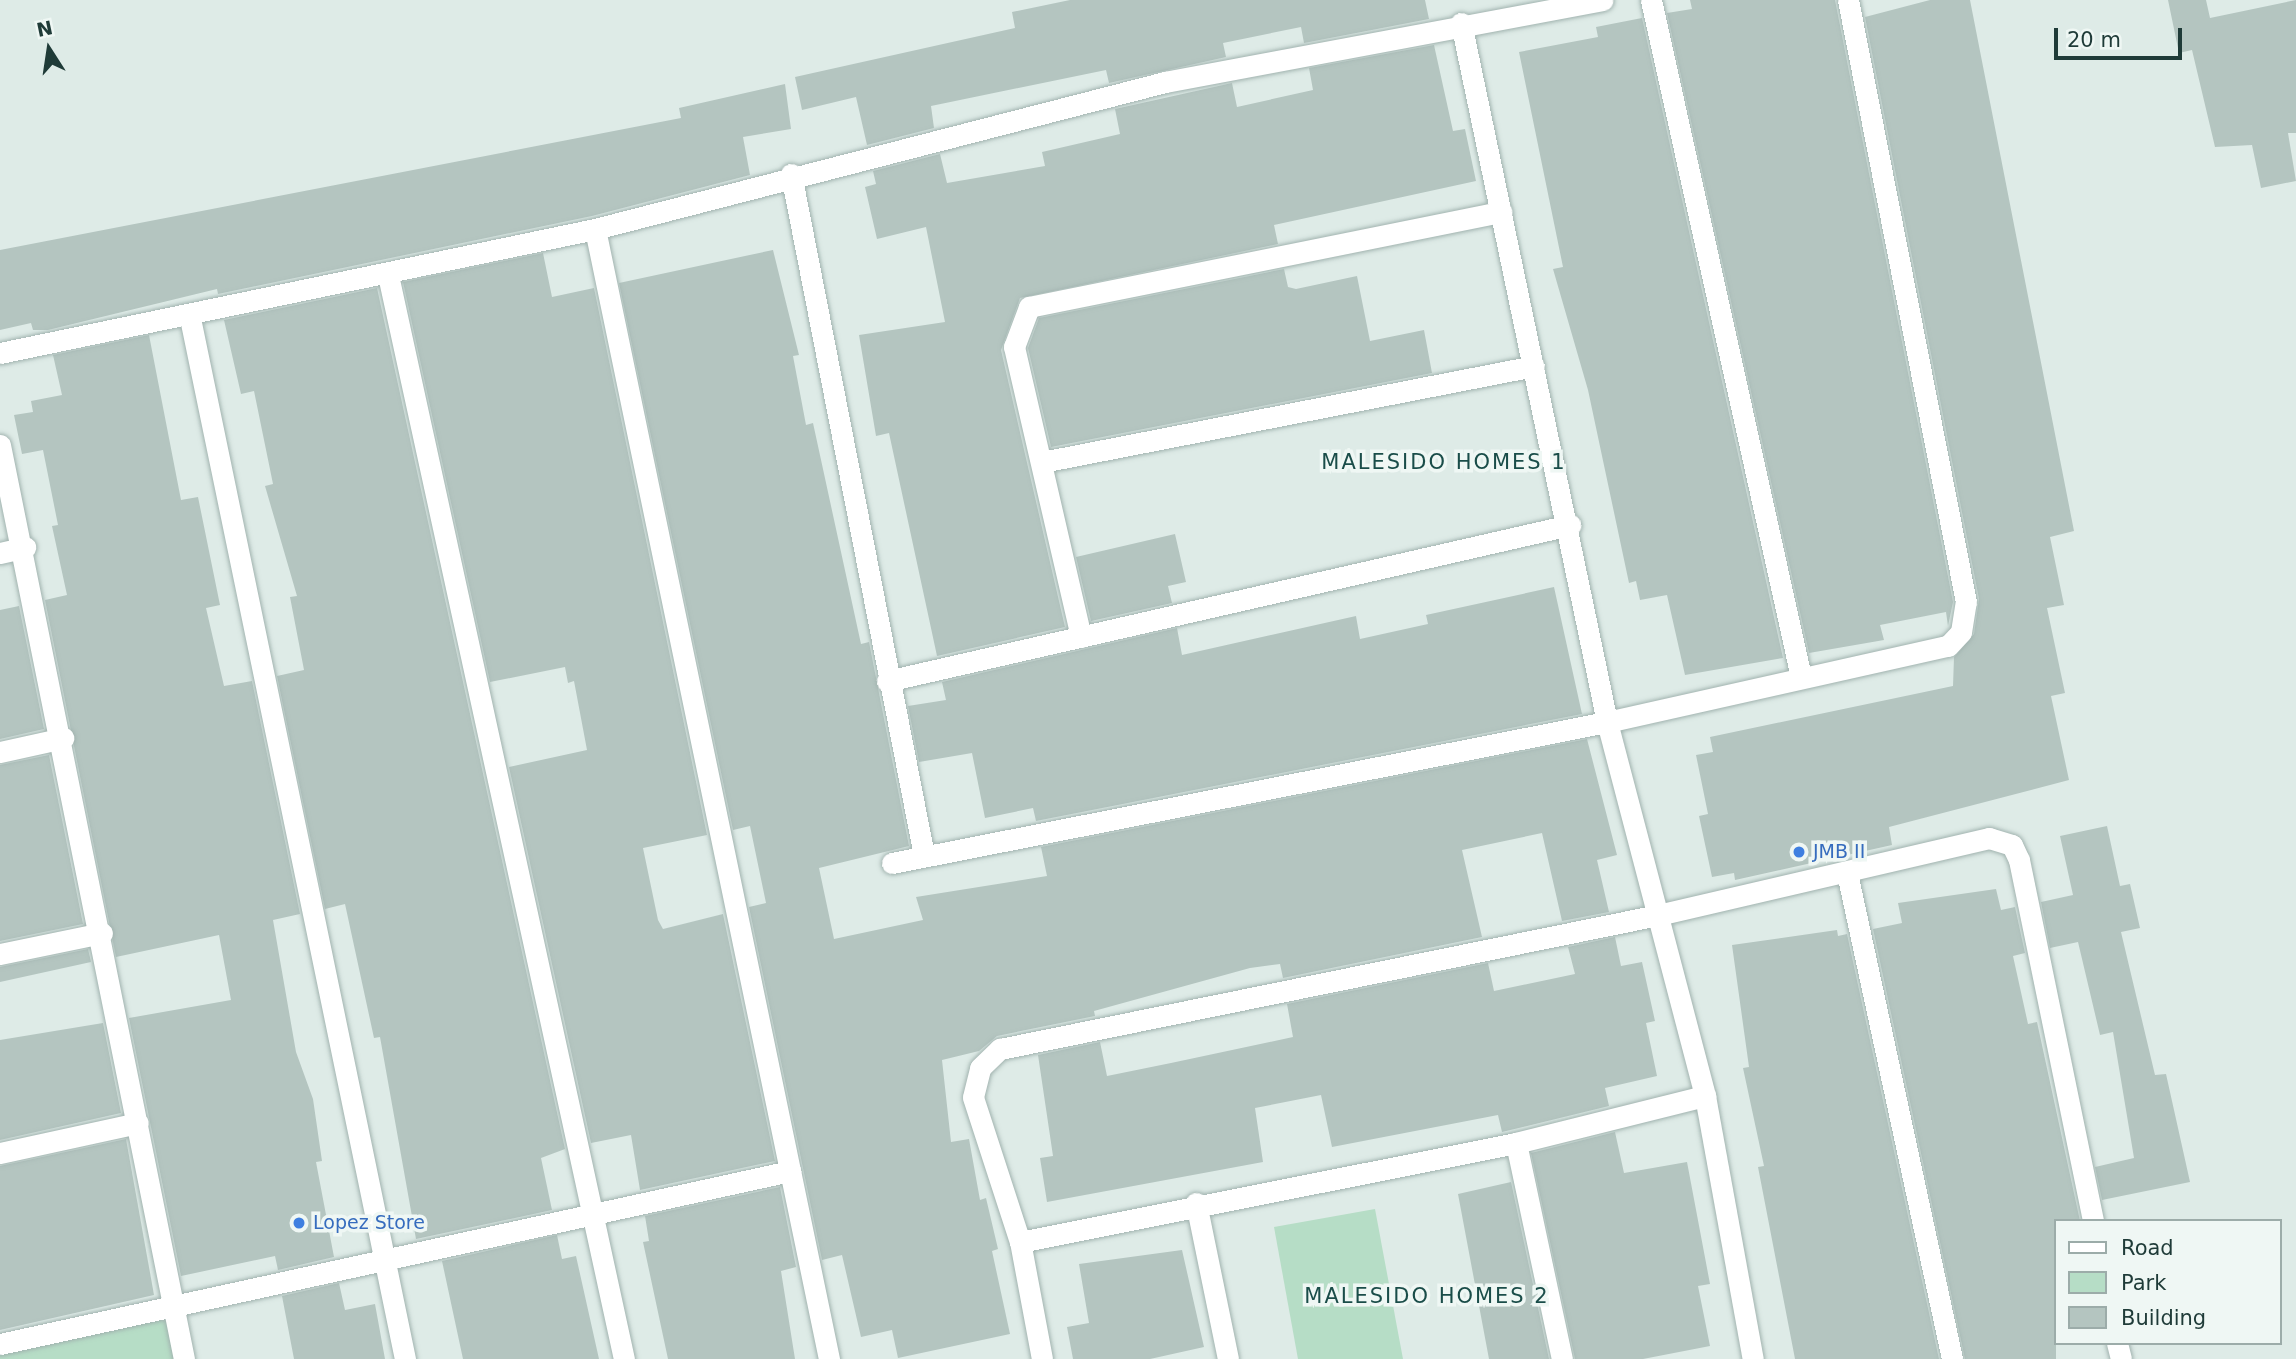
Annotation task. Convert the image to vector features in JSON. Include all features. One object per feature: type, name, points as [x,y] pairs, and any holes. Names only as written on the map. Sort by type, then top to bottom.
[{"type":"street","points":[[0,353],[190,318],[595,229],[791,174],[1165,82],[1461,23],[1602,0]]},
{"type":"street","points":[[1651,0],[1801,677]]},
{"type":"street","points":[[892,863],[1607,722],[1801,677],[1936,651],[1955,639],[1966,615],[1848,0]]},
{"type":"street","points":[[1461,23],[1570,525],[1607,722],[1705,1096],[1753,1359]]},
{"type":"street","points":[[791,174],[887,681],[924,856]]},
{"type":"street","points":[[1081,637],[1014,346],[1029,307],[1502,212]]},
{"type":"street","points":[[595,229],[829,1359]]},
{"type":"street","points":[[388,275],[624,1359]]},
{"type":"street","points":[[190,318],[405,1359]]},
{"type":"street","points":[[1042,462],[1534,366]]},
{"type":"street","points":[[0,445],[25,547],[184,1359]]},
{"type":"street","points":[[887,681],[1570,525]]},
{"type":"street","points":[[0,553],[25,547]]},
{"type":"street","points":[[0,752],[63,738]]},
{"type":"street","points":[[1042,1359],[1020,1241],[973,1097],[980,1068],[1000,1049],[1658,915],[1989,838],[2012,845],[2092,1219]]},
{"type":"street","points":[[1847,873],[1952,1359]]},
{"type":"street","points":[[0,954],[102,933]]},
{"type":"street","points":[[1020,1241],[1196,1203],[1516,1143],[1705,1096]]},
{"type":"street","points":[[0,1153],[138,1122]]},
{"type":"street","points":[[1516,1143],[1562,1359]]},
{"type":"street","points":[[0,1344],[172,1304],[790,1171]]},
{"type":"street","points":[[1196,1203],[1228,1359]]},
{"type":"green space","points":[[1375,1209],[1403,1359],[1298,1359],[1274,1227]]},
{"type":"green space","points":[[159,1320],[176,1321],[184,1359],[0,1359],[0,1354]]},
{"type":"building","points":[[1070,0],[1425,0],[1429,19],[1304,43],[1301,27],[1223,43],[1226,57],[1109,83],[1106,70],[931,106],[934,128],[867,145],[856,97],[802,110],[795,77],[1015,28],[1012,12]]},
{"type":"building","points":[[1690,0],[1835,0],[1953,602],[1948,626],[1946,612],[1880,625],[1884,640],[1809,653],[1667,13],[1692,9]]},
{"type":"building","points":[[1930,0],[1970,0],[2074,531],[2050,537],[2064,605],[2047,608],[2065,693],[2051,696],[2069,780],[1889,827],[1892,845],[1735,880],[1734,873],[1712,877],[1699,816],[1708,814],[1696,755],[1713,752],[1710,737],[1953,686],[1954,657],[1974,634],[1979,599],[1865,17]]},
{"type":"building","points":[[2168,0],[2206,0],[2210,18],[2296,0],[2296,133],[2288,133],[2296,181],[2261,188],[2252,145],[2215,147],[2192,50],[2179,53]]},
{"type":"building","points":[[1642,18],[1783,658],[1685,675],[1667,595],[1640,600],[1636,581],[1629,583],[1588,390],[1553,269],[1563,267],[1519,52],[1598,37],[1596,27]]},
{"type":"building","points":[[1434,45],[1453,131],[1465,129],[1476,181],[1274,225],[1278,244],[1020,298],[1001,350],[1065,627],[937,656],[889,433],[876,436],[859,335],[945,322],[926,227],[877,239],[865,187],[876,184],[873,171],[940,154],[947,183],[1045,166],[1042,152],[1120,134],[1115,109],[1232,83],[1237,107],[1313,90],[1309,68]]},
{"type":"building","points":[[785,84],[791,129],[743,137],[750,175],[592,216],[218,294],[217,289],[48,330],[33,330],[31,323],[0,330],[0,250],[681,118],[679,108]]},
{"type":"building","points":[[773,250],[799,355],[793,356],[806,425],[813,423],[861,644],[869,642],[909,846],[819,868],[834,939],[923,920],[916,897],[1047,876],[1041,847],[1587,739],[1617,855],[1597,860],[1609,912],[1562,921],[1542,833],[1462,850],[1482,937],[1283,978],[1280,964],[1250,968],[1094,1011],[1095,1016],[997,1036],[979,1051],[942,1060],[951,1142],[969,1139],[980,1200],[986,1198],[998,1249],[992,1251],[1010,1334],[898,1358],[892,1330],[861,1337],[842,1255],[822,1260],[749,907],[766,903],[750,826],[733,830],[619,283]]},
{"type":"building","points":[[543,253],[552,297],[594,288],[707,835],[643,848],[658,920],[663,929],[723,914],[775,1161],[640,1190],[631,1135],[591,1143],[509,767],[587,750],[574,681],[568,683],[565,667],[490,682],[403,282]]},
{"type":"building","points":[[1284,269],[1288,287],[1296,289],[1357,276],[1370,341],[1424,330],[1432,373],[1051,447],[1028,348],[1039,318]]},
{"type":"building","points":[[377,288],[565,1149],[541,1158],[552,1210],[416,1239],[380,1037],[374,1038],[345,904],[325,909],[277,676],[304,670],[290,597],[297,596],[265,486],[273,484],[254,391],[241,394],[224,320]]},
{"type":"building","points":[[149,335],[181,500],[198,497],[220,605],[206,608],[224,686],[252,681],[300,914],[273,920],[296,1052],[313,1099],[322,1161],[316,1162],[334,1257],[278,1270],[275,1256],[181,1276],[129,1018],[231,1000],[219,935],[116,957],[45,600],[67,595],[52,526],[58,525],[43,450],[22,454],[14,415],[33,412],[31,401],[62,395],[53,355]]},
{"type":"building","points":[[1175,534],[1186,582],[1168,586],[1172,603],[1091,621],[1076,557]]},
{"type":"building","points":[[1554,587],[1582,714],[1036,821],[1033,808],[985,818],[972,753],[919,762],[908,706],[946,700],[942,682],[1177,628],[1182,655],[1356,616],[1360,639],[1428,624],[1426,615]]},
{"type":"building","points":[[19,606],[44,729],[0,739],[0,610]]},
{"type":"building","points":[[49,755],[83,924],[0,941],[0,765]]},
{"type":"building","points":[[2107,826],[2120,886],[2130,884],[2140,928],[2121,932],[2155,1075],[2166,1074],[2190,1182],[2102,1200],[2095,1167],[2134,1158],[2113,1032],[2100,1035],[2078,942],[2050,948],[2041,902],[2073,895],[2060,836]]},
{"type":"building","points":[[1996,889],[2001,910],[2015,907],[2025,953],[2013,956],[2028,1024],[2037,1022],[2080,1219],[2054,1219],[2056,1359],[1965,1359],[1873,929],[1902,923],[1898,903]]},
{"type":"building","points":[[1837,930],[1838,936],[1847,934],[1939,1359],[1795,1359],[1758,1167],[1764,1166],[1743,1068],[1749,1067],[1732,945]]},
{"type":"building","points":[[1615,937],[1621,966],[1642,962],[1655,1021],[1646,1023],[1657,1076],[1605,1088],[1609,1106],[1502,1132],[1498,1115],[1332,1147],[1321,1095],[1255,1108],[1263,1162],[1047,1202],[1040,1158],[1053,1156],[1038,1055],[1100,1042],[1107,1076],[1171,1063],[1293,1037],[1287,1004],[1488,963],[1494,991],[1575,974],[1568,947]]},
{"type":"building","points":[[88,949],[91,962],[0,982],[0,967]]},
{"type":"building","points":[[103,1023],[121,1113],[0,1140],[0,1040]]},
{"type":"building","points":[[1615,1132],[1624,1173],[1687,1162],[1710,1284],[1698,1286],[1710,1346],[1643,1359],[1575,1359],[1531,1153]]},
{"type":"building","points":[[126,1139],[154,1295],[0,1330],[0,1166]]},
{"type":"building","points":[[1511,1182],[1549,1359],[1489,1359],[1458,1194]]},
{"type":"building","points":[[780,1187],[796,1267],[781,1271],[795,1359],[668,1359],[643,1242],[649,1241],[645,1216]]},
{"type":"building","points":[[557,1235],[562,1259],[576,1256],[599,1359],[463,1359],[442,1261]]},
{"type":"building","points":[[1182,1250],[1204,1347],[1150,1359],[1073,1359],[1067,1327],[1089,1323],[1079,1264]]},
{"type":"building","points":[[339,1283],[345,1310],[375,1304],[385,1359],[294,1359],[282,1296]]},
{"type":"place","name":"JMB II","points":[[1799,852]]},
{"type":"place","name":"Lopez Store","points":[[299,1223]]},
{"type":"district","name":"MALESIDO HOMES 1","points":[[1444,462]]},
{"type":"district","name":"MALESIDO HOMES 2","points":[[1427,1296]]}]
